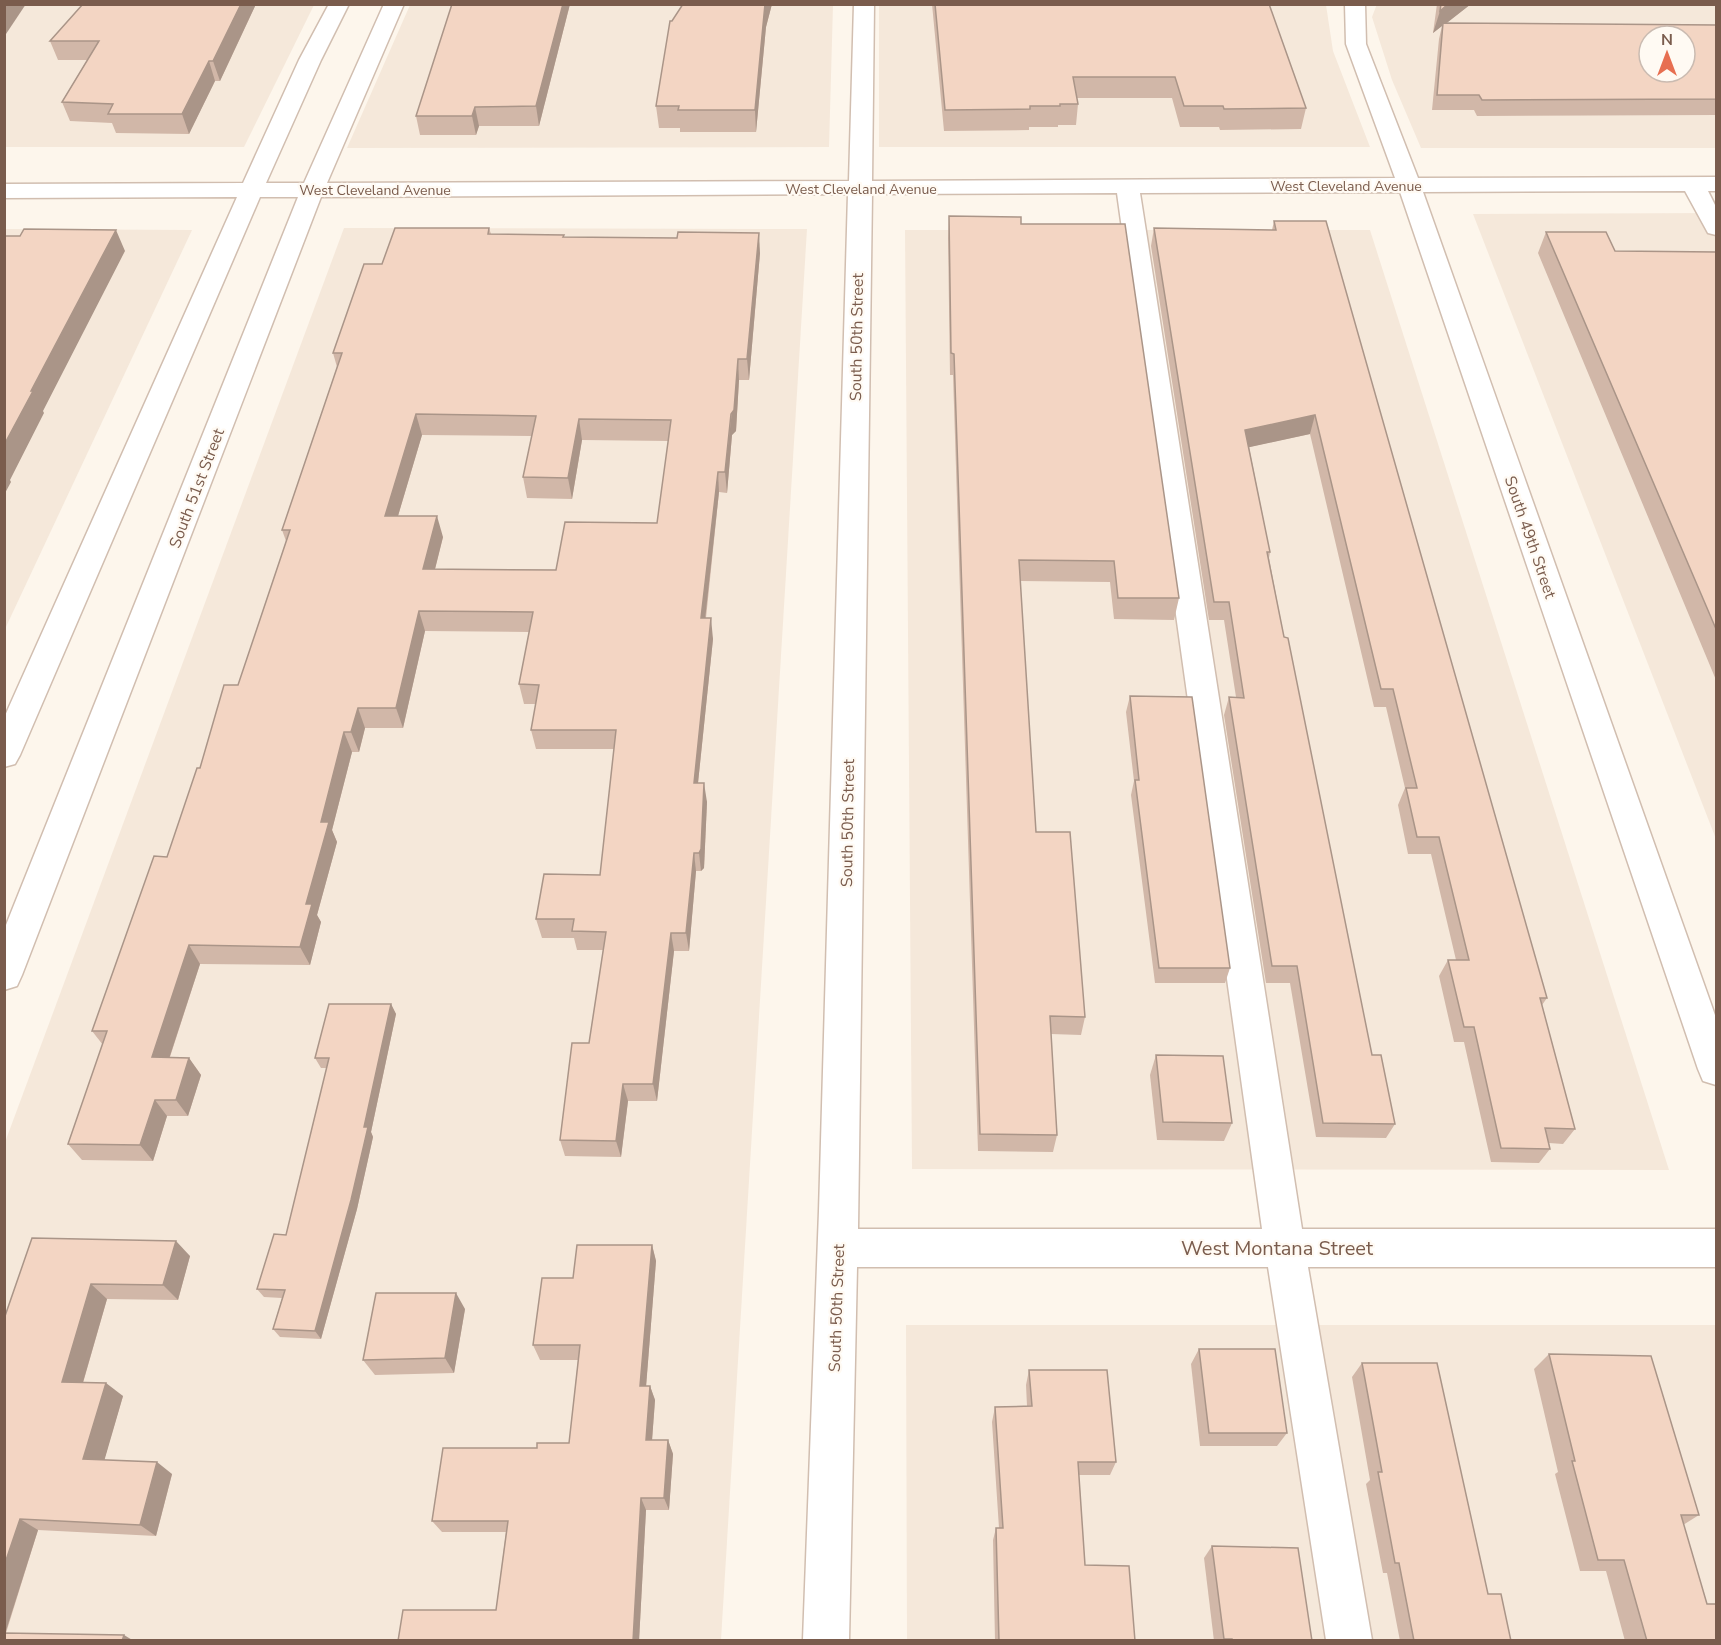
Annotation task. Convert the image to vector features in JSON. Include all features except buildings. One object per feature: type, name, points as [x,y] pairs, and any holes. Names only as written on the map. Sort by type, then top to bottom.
[{"type":"street","points":[[4,755],[251,190],[310,60],[339,4]]},
{"type":"street","name":"South 51st Street","points":[[4,975],[312,190],[394,4]]},
{"type":"street","name":"South 50th Street","points":[[826,1641],[838,1248],[864,4]]},
{"type":"street","name":"South 49th Street","points":[[1355,4],[1356,44],[1409,185],[1716,1069]]},
{"type":"street","points":[[1693,184],[1716,228]]},
{"type":"street","name":"West Cleveland Avenue","points":[[4,190],[859,189],[1716,184]]},
{"type":"street","points":[[1128,187],[1285,1248],[1349,1641]]},
{"type":"street","name":"West Montana Street","points":[[838,1248],[1716,1248]]},
{"type":"shaded area","points":[[879,4],[1326,5],[1333,51],[1370,147],[879,147]]},
{"type":"shaded area","points":[[1377,4],[1716,5],[1716,148],[1421,148],[1392,80],[1372,17]]},
{"type":"shaded area","points":[[5,5],[314,5],[244,147],[5,147]]},
{"type":"shaded area","points":[[410,5],[833,5],[829,147],[347,148]]},
{"type":"shaded area","points":[[1716,213],[1716,839],[1473,214]]},
{"type":"shaded area","points":[[344,228],[807,229],[721,1640],[5,1640],[4,1145]]},
{"type":"shaded area","points":[[4,229],[192,230],[5,629],[4,629]]},
{"type":"shaded area","points":[[905,230],[1370,230],[1669,1170],[912,1169]]},
{"type":"shaded area","points":[[906,1325],[1716,1325],[1716,1640],[907,1640]]}]
